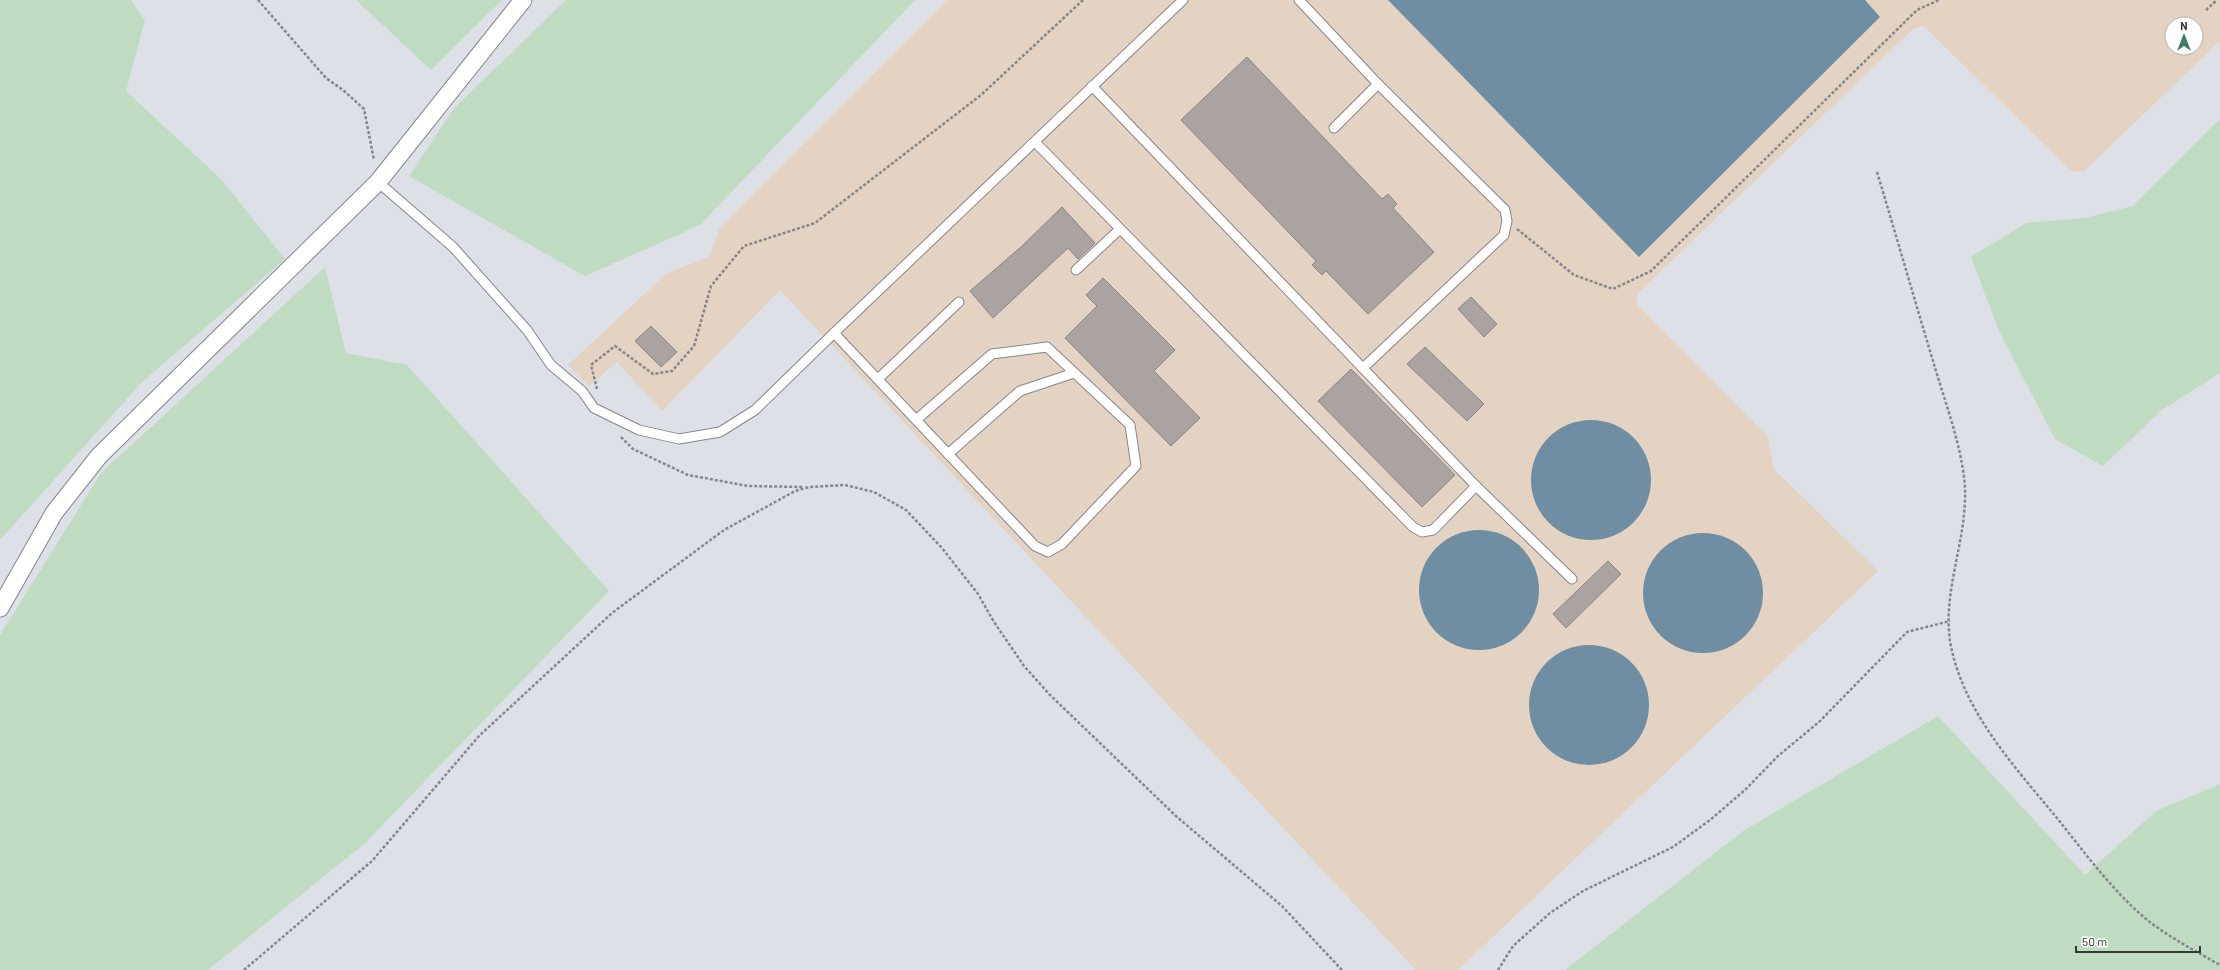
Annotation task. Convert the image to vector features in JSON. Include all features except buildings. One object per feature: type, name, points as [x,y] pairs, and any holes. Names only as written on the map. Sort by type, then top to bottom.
[{"type":"street","points":[[0,608],[54,513],[99,456],[378,182],[523,0]]},
{"type":"lane","points":[[378,182],[453,247],[527,330],[551,365],[582,392],[594,408],[639,430],[679,439],[720,432],[755,410],[1182,0]]},
{"type":"lane","points":[[1299,0],[1378,84],[1505,210],[1507,221],[1504,235],[1363,368]]},
{"type":"lane","points":[[1334,128],[1378,84]]},
{"type":"lane","points":[[1092,86],[1476,486],[1572,579]]},
{"type":"lane","points":[[1035,142],[1413,527],[1422,532],[1433,530],[1476,486]]},
{"type":"lane","points":[[1076,270],[1120,229]]},
{"type":"lane","points":[[878,379],[959,302]]},
{"type":"lane","points":[[834,333],[878,379],[916,420],[1035,546],[1048,552],[1062,544],[1136,466],[1130,425],[1047,347],[992,354],[916,420]]},
{"type":"lane","points":[[948,454],[1020,391],[1074,373]]},
{"type":"path","points":[[258,0],[326,78],[343,90],[364,109],[378,182]]},
{"type":"path","points":[[594,408],[599,397],[591,365],[615,346],[653,374],[672,371],[694,346],[711,286],[744,246],[814,223],[981,95],[1082,0]]},
{"type":"path","points":[[1507,221],[1574,275],[1613,289],[1651,272],[1917,10],[1939,0]]},
{"type":"path","points":[[2206,10],[2217,0]]},
{"type":"path","points":[[1877,172],[1951,421],[1964,477],[1964,519],[1950,607],[1950,639],[1959,677],[1998,745],[2089,858],[2123,896],[2146,918],[2172,937],[2220,965]]},
{"type":"path","points":[[618,433],[633,449],[688,475],[748,486],[809,488],[845,485],[874,492],[906,510],[942,548],[974,588],[1024,666],[1050,695],[1177,817],[1282,906],[1342,970]]},
{"type":"path","points":[[244,970],[372,861],[479,736],[612,613],[724,530],[795,491],[809,488]]},
{"type":"path","points":[[1498,970],[1513,946],[1550,913],[1583,891],[1674,847],[1710,820],[1745,790],[1778,756],[1820,722],[1907,632],[1950,621]]},
{"type":"shaded area","points":[[947,0],[2220,0],[2220,41],[2083,172],[2071,171],[1924,26],[1914,28],[1637,294],[1637,304],[1768,437],[1774,469],[1878,571],[1458,970],[1416,970],[780,290],[662,411],[617,362],[589,386],[568,365],[667,273],[709,257],[719,229]]},
{"type":"green space","points":[[0,0],[131,0],[145,20],[126,91],[222,180],[285,259],[141,383],[0,540]]},
{"type":"green space","points":[[356,0],[502,0],[431,70]]},
{"type":"green space","points":[[566,0],[915,0],[700,225],[585,276],[409,176],[454,108]]},
{"type":"green space","points":[[2220,119],[2220,373],[2162,410],[2103,466],[2055,439],[1999,331],[1971,257],[2026,223],[2085,218],[2133,206]]},
{"type":"green space","points":[[325,267],[346,353],[407,365],[609,591],[364,844],[208,970],[0,970],[0,635],[101,473]]},
{"type":"green space","points":[[1938,716],[2085,875],[2156,811],[2220,784],[2220,970],[1565,970],[1743,831]]},
{"type":"water","points":[[1388,0],[1865,0],[1880,17],[1639,257]]},
{"type":"water","points":[[1591,420],[1614,424],[1633,438],[1647,457],[1651,480],[1647,503],[1633,522],[1614,536],[1591,540],[1568,536],[1549,522],[1535,503],[1531,480],[1535,457],[1549,438],[1568,424]]},
{"type":"water","points":[[1479,530],[1502,534],[1521,548],[1535,567],[1539,590],[1535,613],[1521,632],[1502,646],[1479,650],[1456,646],[1437,632],[1423,613],[1419,590],[1423,567],[1437,548],[1456,534]]},
{"type":"water","points":[[1703,533],[1715,534],[1726,538],[1736,543],[1745,551],[1753,560],[1758,570],[1762,581],[1762,605],[1758,616],[1753,626],[1745,635],[1736,643],[1726,648],[1715,652],[1703,653],[1691,652],[1680,648],[1670,643],[1661,635],[1653,626],[1648,616],[1644,605],[1643,593],[1644,581],[1648,570],[1653,560],[1661,551],[1670,543],[1680,538],[1691,534]]},
{"type":"water","points":[[1589,645],[1612,649],[1632,662],[1645,682],[1649,705],[1645,728],[1632,748],[1612,761],[1589,765],[1566,761],[1546,748],[1533,728],[1529,705],[1533,682],[1546,662],[1566,649]]}]
